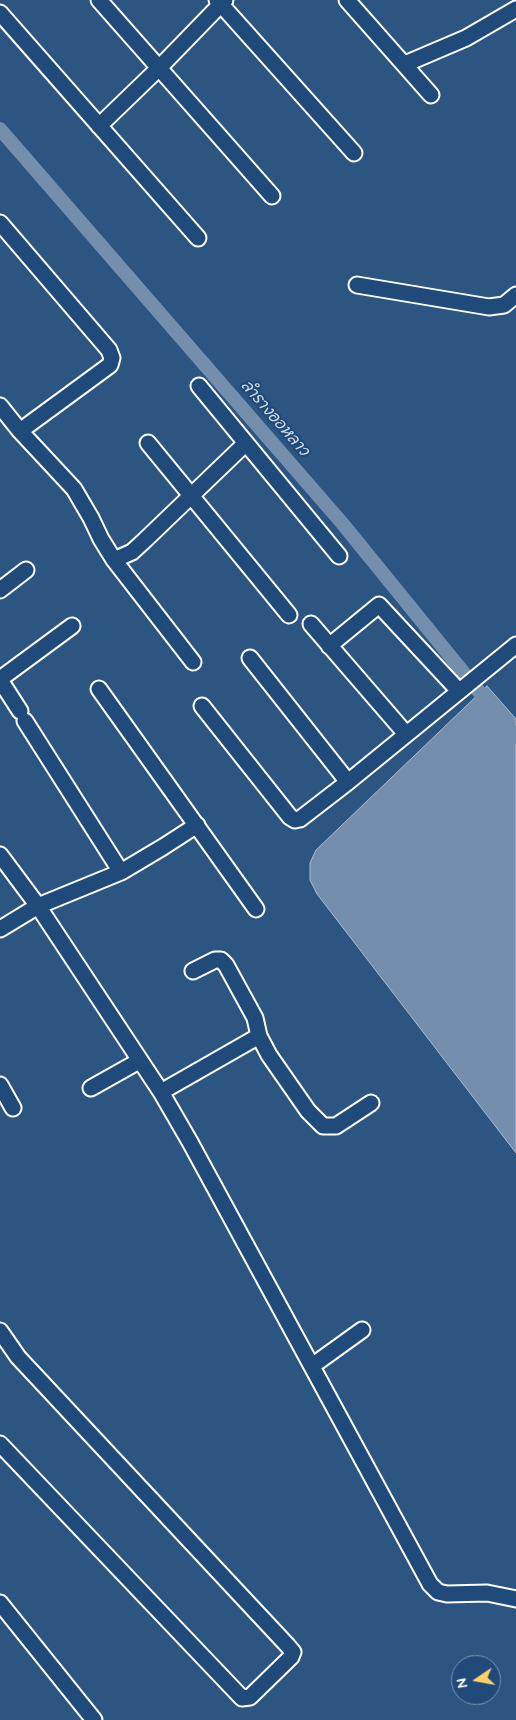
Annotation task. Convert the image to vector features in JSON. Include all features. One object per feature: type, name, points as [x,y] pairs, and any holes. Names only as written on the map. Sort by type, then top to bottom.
[{"type":"street","points":[[99,0],[272,196]]},
{"type":"street","points":[[347,0],[431,95]]},
{"type":"street","points":[[99,126],[159,68],[221,1],[354,153]]},
{"type":"street","points":[[405,64],[466,38],[516,10]]},
{"type":"street","points":[[0,13],[198,238]]},
{"type":"street","points":[[0,222],[109,350],[112,358],[110,364],[20,431]]},
{"type":"street","points":[[357,285],[489,307],[504,305],[516,295]]},
{"type":"street","points":[[199,386],[339,556]]},
{"type":"street","points":[[0,406],[20,431],[74,489],[114,560],[193,662]]},
{"type":"street","points":[[114,560],[132,552],[246,442]]},
{"type":"street","points":[[148,443],[289,615]]},
{"type":"street","points":[[0,590],[26,570]]},
{"type":"street","points":[[330,646],[379,605],[459,690]]},
{"type":"street","points":[[311,624],[406,734]]},
{"type":"street","points":[[72,626],[0,679],[121,872]]},
{"type":"street","points":[[202,706],[290,817],[295,820],[300,819],[348,782],[516,645]]},
{"type":"street","points":[[250,658],[348,782]]},
{"type":"street","points":[[99,689],[256,909]]},
{"type":"street","points":[[0,930],[38,906],[121,872],[197,825]]},
{"type":"street","points":[[0,855],[38,906],[161,1092],[430,1584],[438,1592],[447,1594],[487,1593],[516,1599]]},
{"type":"street","points":[[193,971],[215,960],[221,960],[226,965],[255,1018],[258,1036],[269,1055],[308,1112],[323,1126],[336,1126],[372,1103]]},
{"type":"street","points":[[161,1092],[258,1036]]},
{"type":"street","points":[[91,1088],[140,1061]]},
{"type":"street","points":[[0,1085],[13,1108]]},
{"type":"street","points":[[312,1366],[362,1330]]},
{"type":"street","points":[[0,1332],[18,1356],[288,1646],[292,1652],[291,1657],[250,1697],[242,1698],[0,1444]]},
{"type":"street","points":[[0,1603],[94,1720]]},
{"type":"water","points":[[487,686],[516,719],[516,1153],[317,894],[310,880],[310,863],[316,850]]},
{"type":"waterway","name":"ลำรางออหลาว","points":[[0,129],[342,523],[516,737]]}]
